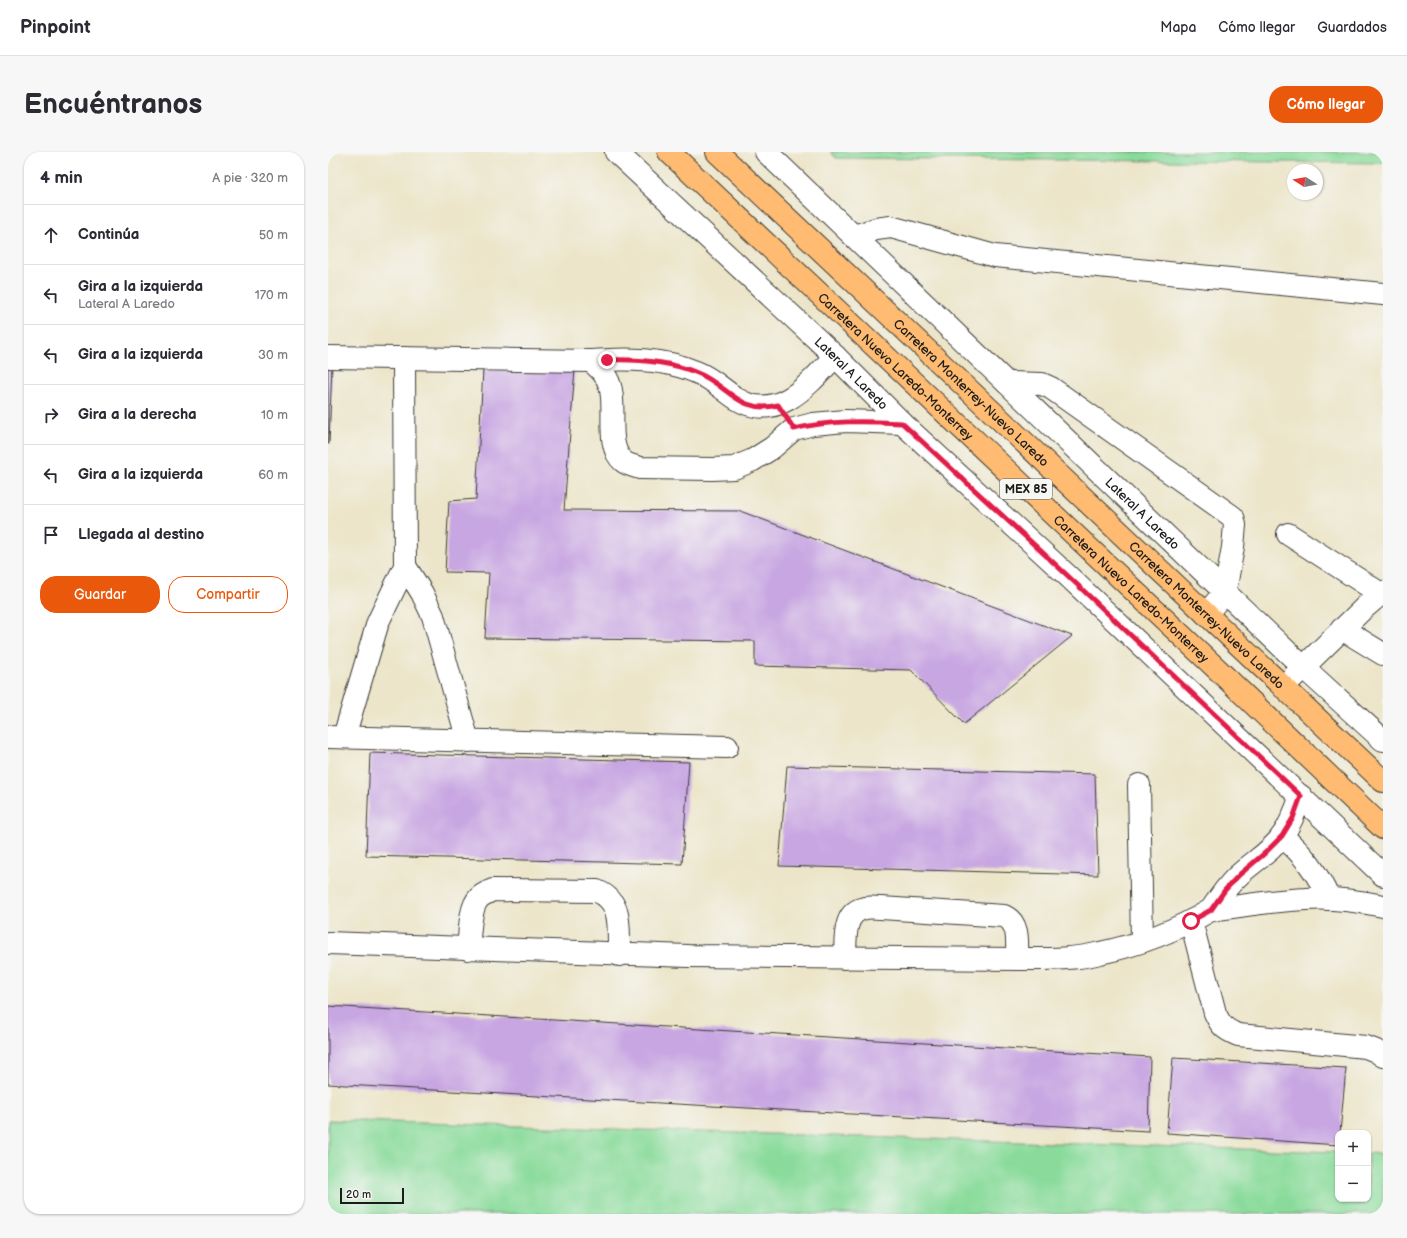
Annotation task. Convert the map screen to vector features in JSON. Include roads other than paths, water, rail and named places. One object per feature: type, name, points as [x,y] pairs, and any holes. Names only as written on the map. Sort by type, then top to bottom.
[{"type":"highway","name":"Carretera Nuevo Laredo-Monterrey","points":[[669,152],[1217,669],[1383,828]]},
{"type":"highway","name":"Carretera Monterrey-Nuevo Laredo","points":[[717,152],[1383,781]]},
{"type":"street","name":"Lateral A Laredo","points":[[616,152],[835,356],[902,423],[1068,576],[1383,875]]},
{"type":"street","name":"Lateral A Laredo","points":[[766,152],[1303,667],[1383,740]]},
{"type":"street","points":[[854,236],[876,229],[891,227],[932,237],[994,256],[1383,294]]},
{"type":"street","points":[[328,357],[591,361],[628,359],[656,362],[696,372],[712,380],[736,399],[748,405],[763,407],[778,405],[792,397],[806,386],[835,356]]},
{"type":"street","points":[[404,358],[405,566],[378,622],[336,737],[727,747]]},
{"type":"street","points":[[591,361],[606,377],[610,385],[612,395],[614,444],[617,454],[623,462],[640,468],[734,468],[753,460],[772,448],[794,429],[813,424],[846,421],[902,423]]},
{"type":"street","points":[[1007,383],[1042,384],[1051,388],[1233,517],[1235,525],[1233,546],[1225,592],[1206,614]]},
{"type":"street","points":[[778,405],[794,429]]},
{"type":"street","points":[[1283,687],[1342,629],[1382,593],[1288,534]]},
{"type":"street","points":[[405,566],[422,593],[433,616],[468,741]]},
{"type":"street","points":[[1342,629],[1383,654]]},
{"type":"street","points":[[1139,785],[1142,941]]},
{"type":"street","points":[[1211,910],[1225,890],[1239,875],[1282,836],[1293,818],[1301,796]]},
{"type":"street","points":[[1282,836],[1297,849],[1310,864],[1329,899]]},
{"type":"street","points":[[468,949],[473,909],[478,900],[484,894],[493,890],[597,891],[605,895],[615,906],[619,954]]},
{"type":"street","points":[[328,943],[619,954],[1017,960],[1063,958],[1099,954],[1142,941],[1191,921],[1211,910],[1282,900],[1329,899],[1364,902],[1383,906]]},
{"type":"street","points":[[846,958],[847,924],[851,916],[857,910],[866,908],[881,908],[1004,916],[1011,919],[1015,926],[1017,960]]},
{"type":"street","points":[[1191,921],[1215,1013],[1220,1024],[1227,1031],[1238,1035],[1366,1047],[1383,1056]]}]
